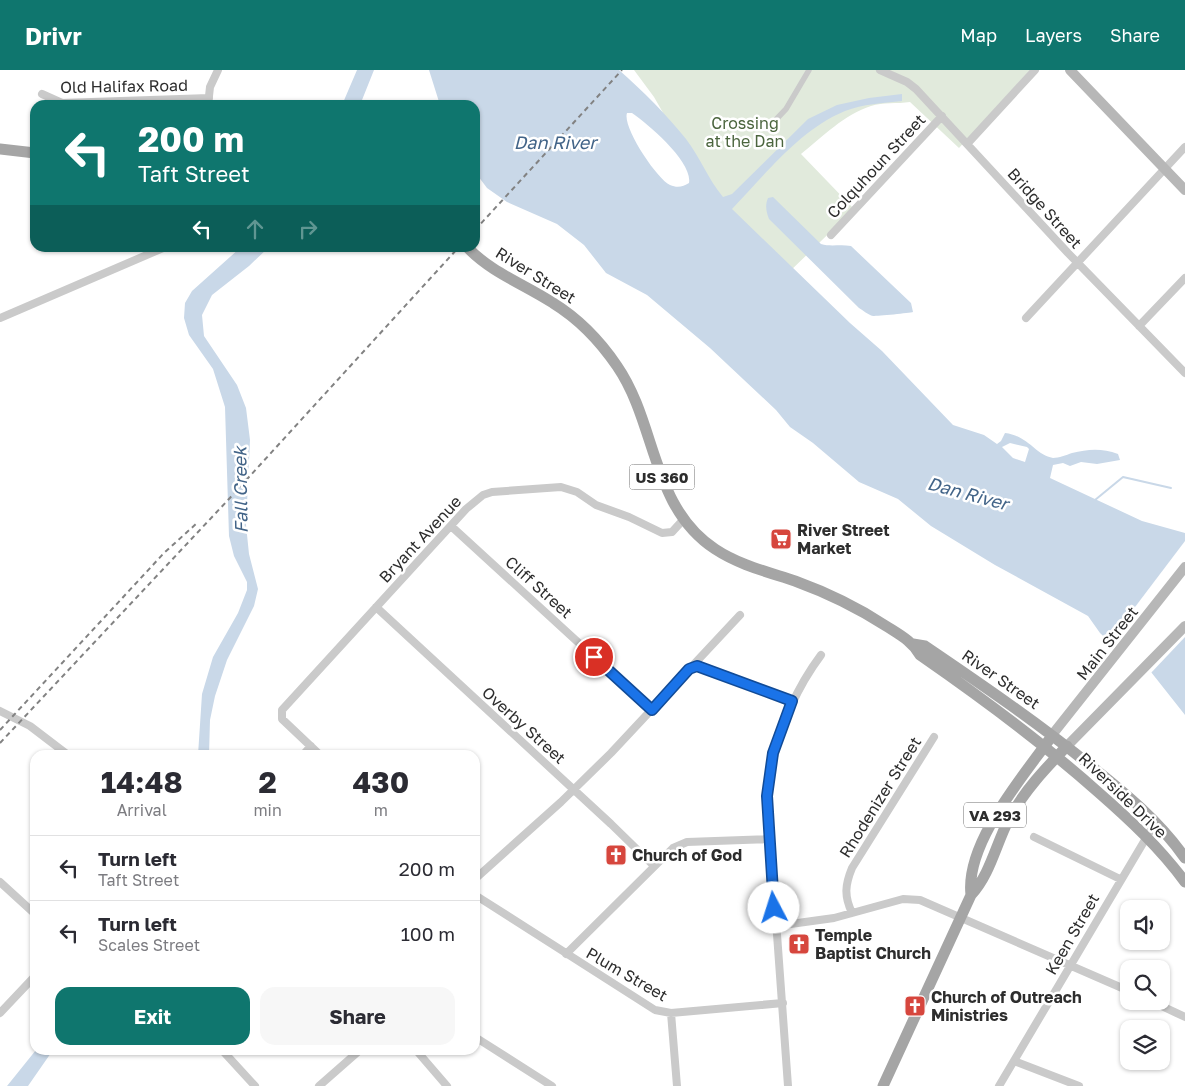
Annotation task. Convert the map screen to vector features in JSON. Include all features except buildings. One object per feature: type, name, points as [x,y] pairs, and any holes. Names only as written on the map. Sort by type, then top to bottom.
[{"type":"main road","points":[[1070,70],[1185,190]]},
{"type":"main road","points":[[0,149],[30,152]]},
{"type":"main road","name":"River Street","points":[[473,252],[498,273],[552,302],[571,315],[608,353],[619,368],[638,407],[662,480],[683,520],[704,541],[731,558],[849,602],[913,644],[920,655],[1049,740],[1067,746]]},
{"type":"main road","name":"Main Street","points":[[1049,740],[1185,567]]},
{"type":"main road","name":"VA 293","points":[[883,1086],[971,895],[980,886],[1020,800],[1067,746],[1185,626]]},
{"type":"main road","name":"River Street","points":[[1049,740],[1058,756]]},
{"type":"main road","name":"VA 293","points":[[971,895],[969,882],[980,847],[994,816],[1049,740]]},
{"type":"main road","name":"Riverside Drive","points":[[1067,746],[1135,801],[1185,858]]},
{"type":"main road","name":"Riverside Drive","points":[[1058,756],[1131,820],[1185,882]]},
{"type":"street","name":"Old Halifax Road","points":[[208,100],[218,70]]},
{"type":"street","points":[[768,129],[786,109],[809,70]]},
{"type":"street","name":"Bridge Street","points":[[880,70],[912,85],[968,143],[1077,263],[1185,373]]},
{"type":"street","points":[[968,143],[1035,70]]},
{"type":"street","name":"Old Halifax Road","points":[[42,94],[55,100]]},
{"type":"street","name":"Colquhoun Street","points":[[831,235],[942,116]]},
{"type":"street","points":[[1026,318],[1185,148]]},
{"type":"street","points":[[0,318],[154,252]]},
{"type":"street","points":[[1139,326],[1185,278]]},
{"type":"street","name":"Bryant Avenue","points":[[311,746],[280,716],[282,710],[466,509],[483,495],[500,490],[569,488],[596,505],[629,517],[662,533],[672,532],[683,520]]},
{"type":"street","name":"Cliff Street","points":[[451,526],[652,710]]},
{"type":"street","name":"Overby Street","points":[[376,607],[574,789],[653,866]]},
{"type":"street","points":[[480,874],[574,789],[652,710],[740,615]]},
{"type":"street","points":[[788,1086],[783,1003],[768,839],[767,796],[770,771],[778,736],[792,701],[804,679],[821,655]]},
{"type":"street","points":[[692,667],[701,667],[792,701]]},
{"type":"street","points":[[0,711],[30,726],[61,750]]},
{"type":"street","name":"Rhodenizer Street","points":[[852,912],[846,898],[846,889],[852,868],[934,737]]},
{"type":"street","points":[[307,750],[311,746],[315,750]]},
{"type":"street","name":"Keen Street","points":[[999,1086],[1120,879],[1155,823]]},
{"type":"street","points":[[1034,837],[1120,879]]},
{"type":"street","points":[[566,954],[673,848],[687,842],[768,839]]},
{"type":"street","points":[[0,882],[30,909]]},
{"type":"street","name":"Plum Street","points":[[480,898],[651,1007],[670,1013],[783,1003]]},
{"type":"street","points":[[776,926],[820,921],[909,898],[933,904],[1120,987]]},
{"type":"street","points":[[0,1013],[30,981]]},
{"type":"street","points":[[1170,1010],[1185,1017]]},
{"type":"street","points":[[670,1013],[677,1086]]},
{"type":"street","points":[[480,1041],[540,1083],[552,1086]]},
{"type":"street","points":[[227,1055],[255,1086]]},
{"type":"street","points":[[319,1086],[354,1055]]},
{"type":"street","points":[[420,1055],[447,1086]]},
{"type":"street","points":[[1014,1061],[1079,1086]]},
{"type":"green space","name":"Crossing at the Dan","points":[[634,70],[1030,70],[959,148],[910,102],[880,104],[852,114],[801,154],[854,209],[785,276],[690,160],[654,97]]},
{"type":"water","points":[[357,70],[374,70],[362,100],[344,100]]},
{"type":"water","name":"Dan River","points":[[429,70],[619,70],[654,103],[686,139],[723,197],[732,194],[808,119],[837,105],[869,98],[902,94],[902,101],[873,104],[845,111],[813,129],[784,154],[732,209],[850,323],[882,351],[953,425],[984,435],[997,444],[1005,433],[1013,435],[1026,441],[1041,453],[1053,458],[1089,450],[1101,450],[1118,454],[1120,460],[1097,464],[1081,462],[1070,466],[1063,463],[1053,465],[1050,478],[1142,521],[1185,533],[1185,715],[1151,672],[1126,658],[1100,633],[1088,616],[995,565],[931,526],[898,499],[859,482],[813,443],[790,427],[776,410],[710,348],[647,295],[606,273],[584,245],[557,224],[507,202],[487,188],[480,179],[480,100],[438,100]],"holes":[[[627,113],[632,113],[658,134],[677,155],[688,174],[689,183],[680,187],[673,186],[664,181],[657,173],[642,152],[630,129]],[[1010,443],[1029,449],[1025,462],[1013,458],[1002,447]]]},
{"type":"water","points":[[773,197],[821,244],[851,246],[911,303],[913,312],[873,316],[859,308],[769,219],[766,203],[768,198]]},
{"type":"water","name":"Fall Creek","points":[[236,252],[264,252],[212,295],[202,315],[204,336],[237,385],[246,408],[250,440],[246,525],[249,554],[258,589],[254,606],[227,660],[215,696],[210,720],[209,750],[198,750],[202,694],[213,657],[238,613],[247,590],[247,582],[234,556],[229,536],[225,407],[213,369],[189,335],[184,318],[185,303],[192,291]]},
{"type":"water","points":[[32,1055],[50,1055],[28,1086],[7,1086]]},
{"type":"pier","points":[[1185,541],[1185,637],[1150,674],[1124,660],[1107,644]]},
{"type":"waterway","points":[[1095,500],[1123,477],[1171,488]]},
{"type":"railway","points":[[480,225],[622,70]]},
{"type":"railway","points":[[0,743],[228,500],[454,252]]},
{"type":"railway","points":[[0,730],[164,553],[197,523]]},
{"type":"place","name":"River Street Market","points":[[781,539]]},
{"type":"place","name":"Church of God","points":[[616,855]]},
{"type":"place","name":"Temple Baptist Church","points":[[799,944]]},
{"type":"place","name":"Church of Outreach Ministries","points":[[915,1006]]},
{"type":"route","points":[[594,657],[652,710],[689,669],[697,666],[792,701],[773,753],[767,796],[768,839],[774,908]]}]
